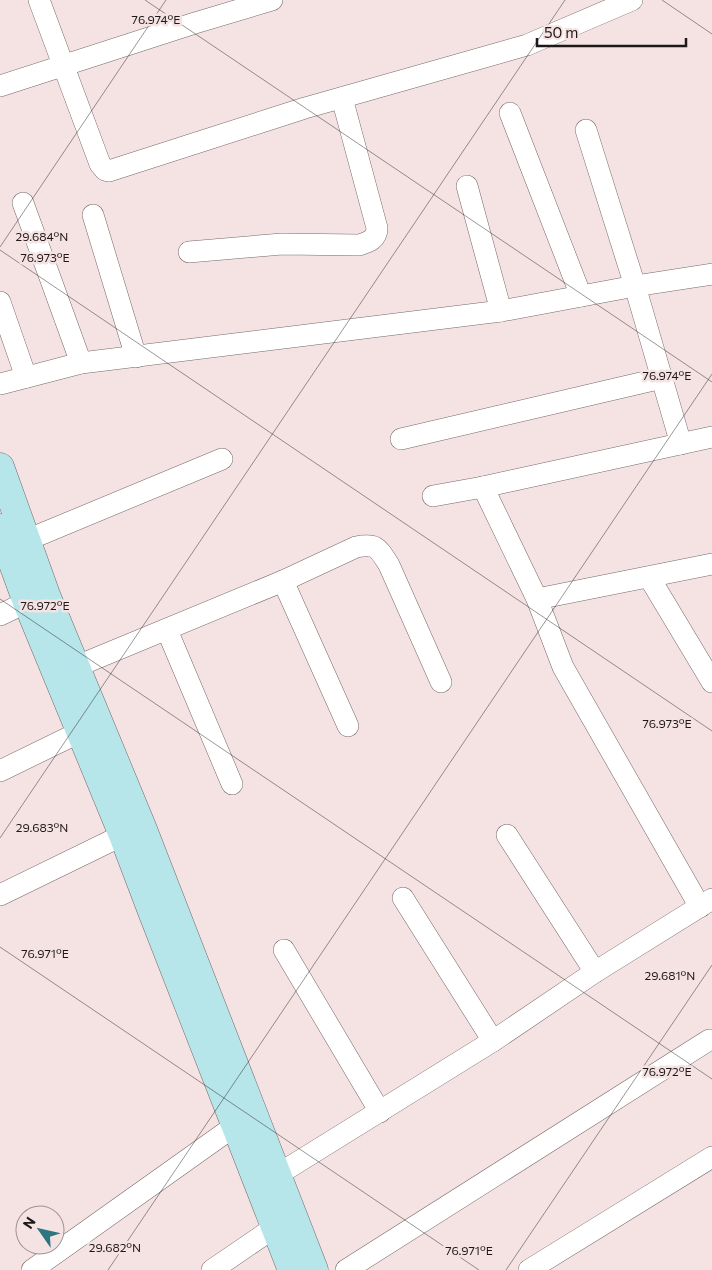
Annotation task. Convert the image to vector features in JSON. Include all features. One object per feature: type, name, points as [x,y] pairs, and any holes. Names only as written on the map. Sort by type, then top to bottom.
[{"type":"main road","points":[[0,467],[46,595],[80,732],[123,835],[292,1270]]},
{"type":"main road","points":[[0,528],[27,602],[66,671],[142,827],[314,1270]]},
{"type":"street","points":[[39,0],[100,164],[108,171],[305,108],[527,45],[632,0]]},
{"type":"street","points":[[0,86],[272,0]]},
{"type":"street","points":[[189,252],[282,244],[360,245],[375,238],[377,228],[342,98]]},
{"type":"street","points":[[510,113],[581,296]]},
{"type":"street","points":[[586,130],[635,286],[681,444]]},
{"type":"street","points":[[467,186],[501,311]]},
{"type":"street","points":[[23,203],[81,363]]},
{"type":"street","points":[[93,215],[136,357]]},
{"type":"street","points":[[0,384],[81,363],[501,311],[712,274]]},
{"type":"street","points":[[0,302],[26,377]]},
{"type":"street","points":[[401,440],[662,378]]},
{"type":"street","points":[[433,496],[483,487],[712,437]]},
{"type":"street","points":[[27,540],[222,459]]},
{"type":"street","points":[[277,1175],[493,1041],[595,972],[706,903],[575,690],[563,667],[537,599],[483,487]]},
{"type":"street","points":[[66,671],[283,581],[356,547],[367,545],[379,549],[389,565],[441,682]]},
{"type":"street","points":[[537,599],[712,564]]},
{"type":"street","points":[[649,577],[712,682]]},
{"type":"street","points":[[283,581],[348,726]]},
{"type":"street","points":[[0,615],[27,602]]},
{"type":"street","points":[[167,630],[232,784]]},
{"type":"street","points":[[0,771],[80,732]]},
{"type":"street","points":[[0,895],[123,835]]},
{"type":"street","points":[[507,835],[595,972]]},
{"type":"street","points":[[403,898],[493,1041]]},
{"type":"street","points":[[284,950],[380,1112]]},
{"type":"street","points":[[346,1270],[709,1040],[712,1040]]},
{"type":"street","points":[[32,1270],[236,1125]]},
{"type":"street","points":[[529,1270],[712,1157]]},
{"type":"street","points":[[212,1270],[275,1227]]}]
